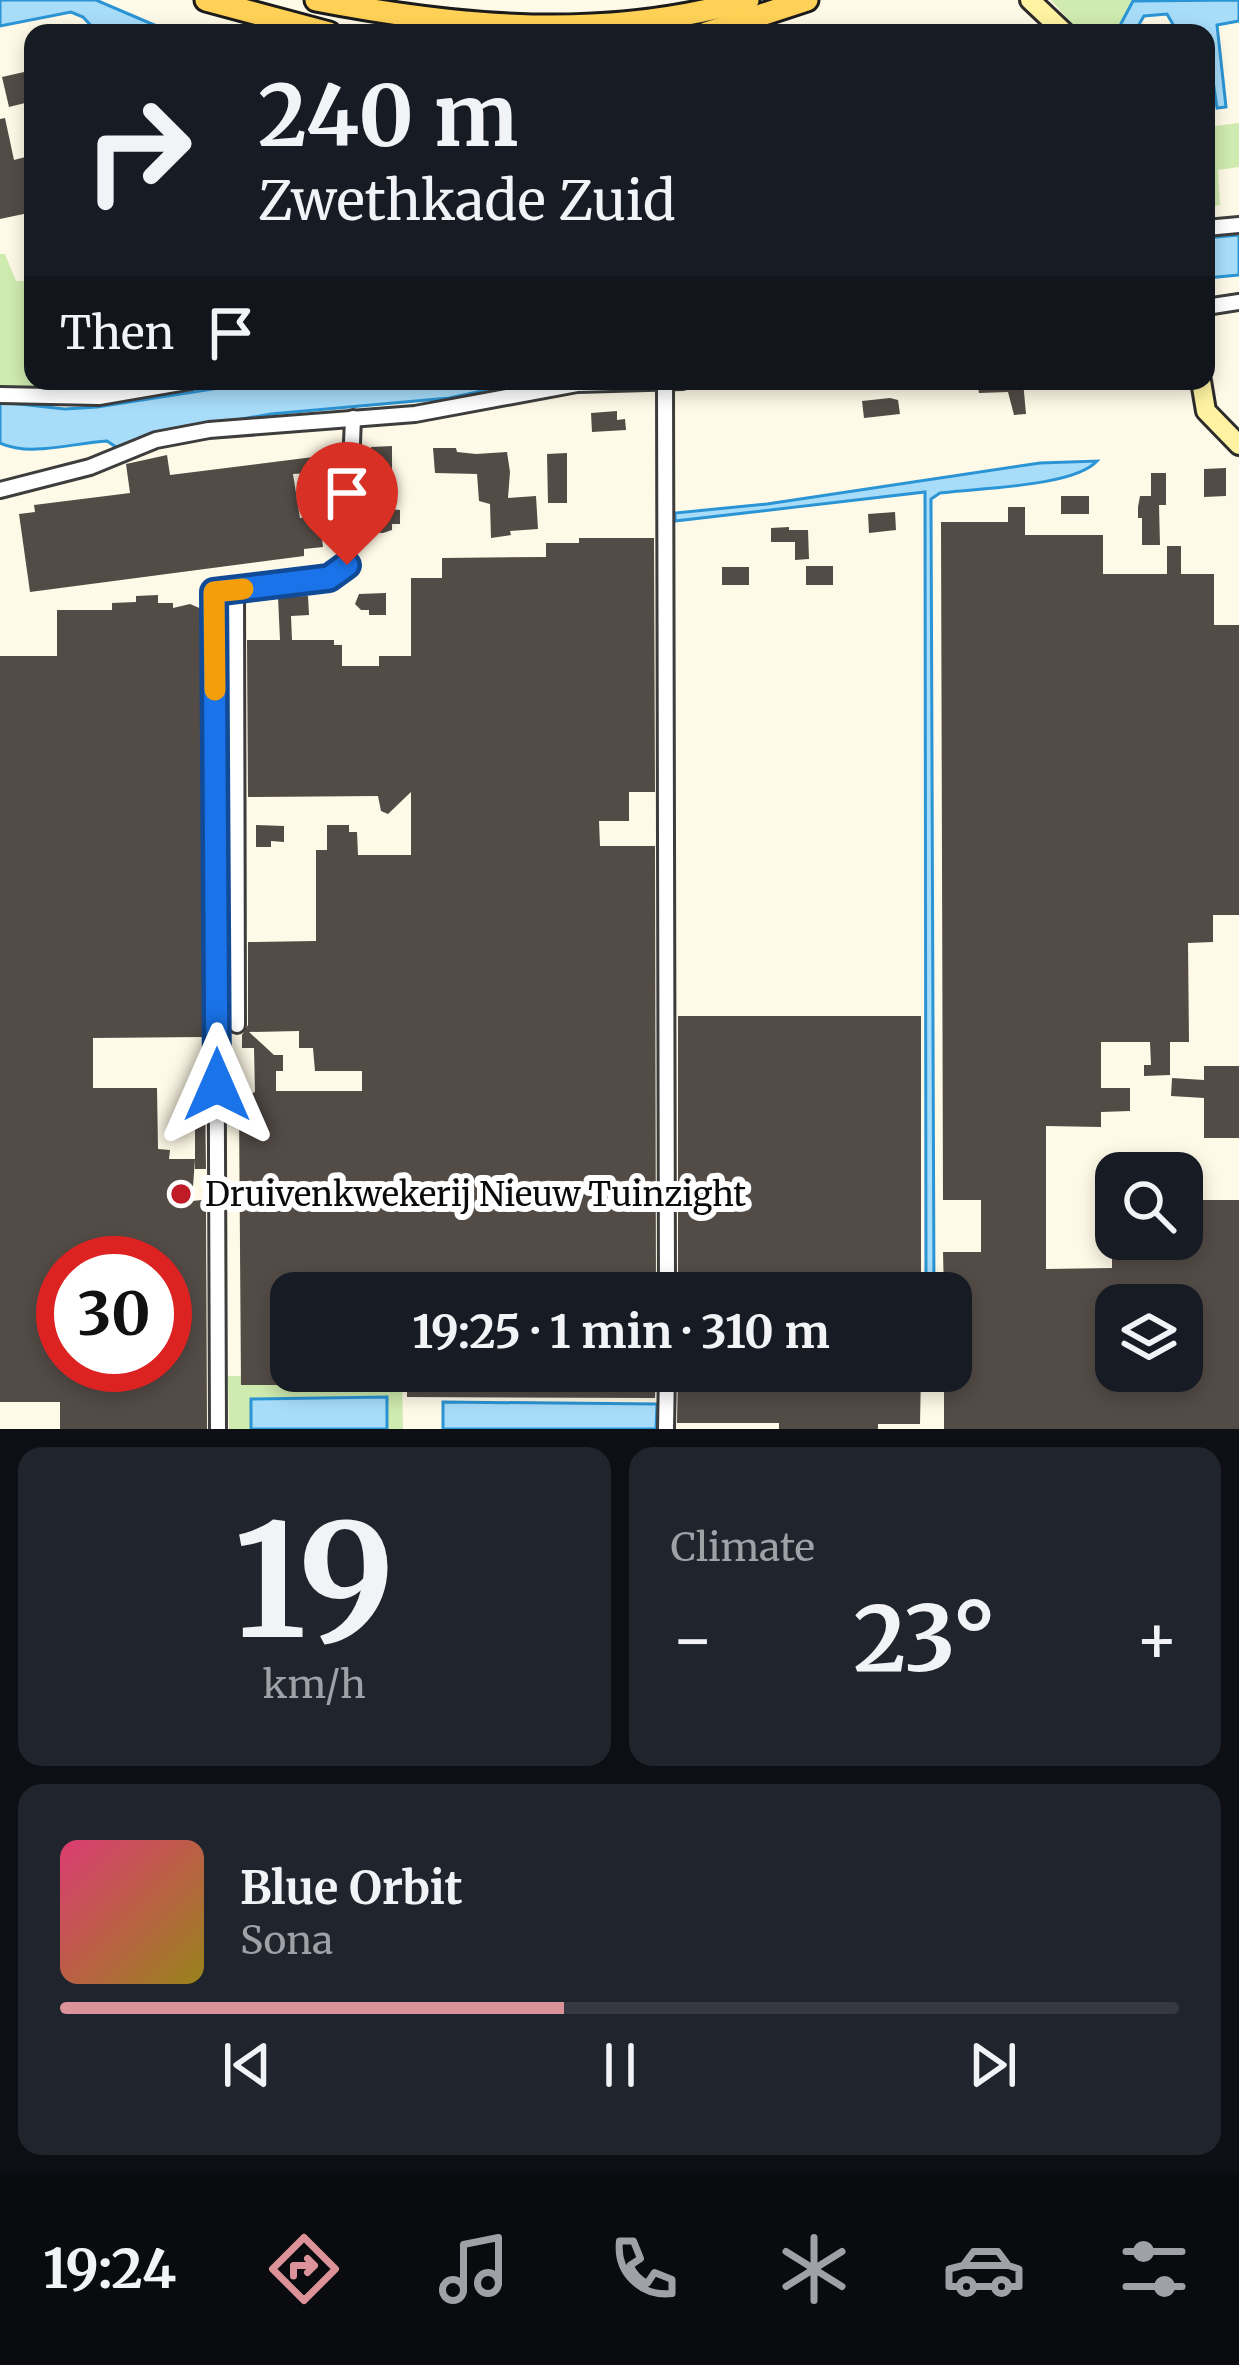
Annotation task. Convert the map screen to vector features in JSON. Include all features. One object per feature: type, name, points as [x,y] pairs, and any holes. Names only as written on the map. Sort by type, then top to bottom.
[{"type":"main road","points":[[206,0],[295,24]]},
{"type":"main road","points":[[316,0],[454,24]]},
{"type":"main road","points":[[598,24],[681,16],[748,0]]},
{"type":"main road","points":[[734,24],[807,0]]},
{"type":"street","points":[[1030,0],[1055,24]]},
{"type":"street","points":[[0,395],[99,397],[140,390]]},
{"type":"street","points":[[0,490],[91,467],[156,440],[209,430],[415,414],[545,390]]},
{"type":"street","points":[[665,390],[667,1272]]},
{"type":"street","points":[[1203,390],[1206,411],[1239,445]]},
{"type":"street","points":[[218,1429],[214,592],[329,578],[347,565],[353,418]]},
{"type":"street","points":[[236,590],[237,1025]]},
{"type":"street","points":[[667,1392],[667,1429]]},
{"type":"green space","points":[[1051,0],[1138,0],[1121,24],[1072,24]]},
{"type":"green space","points":[[1239,123],[1239,167],[1218,170],[1220,205],[1215,206],[1215,126]]},
{"type":"green space","points":[[0,254],[5,254],[16,281],[24,281],[24,390],[51,390],[0,391]]},
{"type":"green space","points":[[228,1376],[270,1376],[270,1392],[402,1392],[403,1429],[387,1429],[386,1397],[251,1399],[251,1429],[229,1429]]},
{"type":"water","points":[[0,0],[96,0],[152,24],[90,24],[71,12],[0,26]]},
{"type":"water","points":[[1239,0],[1239,21],[1217,25],[1226,107],[1217,108],[1215,94],[1215,24],[1173,24],[1167,14],[1144,16],[1139,24],[1121,24],[1133,1]]},
{"type":"water","points":[[1239,235],[1239,275],[1215,277],[1215,237]]},
{"type":"water","points":[[206,390],[487,390],[449,398],[271,414],[173,431],[116,447],[107,441],[38,449],[0,443],[0,402],[65,409]]},
{"type":"water","points":[[1097,461],[1085,470],[1047,481],[940,493],[931,499],[934,1272],[926,1272],[925,492],[675,521],[675,513],[1040,463]]},
{"type":"water","points":[[387,1397],[387,1429],[251,1429],[251,1399]]},
{"type":"water","points":[[443,1402],[657,1404],[656,1429],[443,1429]]},
{"type":"building","points":[[24,72],[24,103],[9,107],[2,77]]},
{"type":"building","points":[[5,118],[14,160],[24,157],[24,214],[0,219],[0,119]]},
{"type":"building","points":[[1024,390],[1026,414],[1014,415],[1008,392],[979,393]]},
{"type":"building","points":[[898,400],[900,414],[864,418],[862,401]]},
{"type":"building","points":[[617,411],[617,420],[625,419],[626,430],[592,432],[591,413]]},
{"type":"building","points":[[392,446],[392,476],[368,477],[371,447]]},
{"type":"building","points":[[433,448],[476,454],[507,452],[508,498],[536,496],[538,529],[491,538],[490,504],[479,501],[477,474],[435,473]]},
{"type":"building","points":[[567,453],[567,503],[548,503],[547,454]]},
{"type":"building","points":[[167,455],[170,475],[329,455],[329,465],[337,464],[338,477],[325,477],[325,472],[293,474],[300,518],[319,515],[323,547],[304,549],[304,556],[30,592],[19,514],[35,512],[34,505],[130,493],[126,464]]},
{"type":"building","points":[[1226,468],[1226,496],[1204,497],[1204,469]]},
{"type":"building","points":[[1151,473],[1166,473],[1166,505],[1159,505],[1160,545],[1142,545],[1138,507],[1140,496],[1151,496]]},
{"type":"building","points":[[1061,496],[1089,496],[1089,514],[1061,514]]},
{"type":"building","points":[[363,507],[400,510],[400,524],[392,524],[392,530],[383,533],[363,532]]},
{"type":"building","points":[[1008,507],[1025,507],[1025,535],[1103,535],[1103,574],[1167,574],[1167,546],[1181,546],[1181,574],[1214,574],[1214,625],[1239,625],[1239,915],[1213,915],[1213,942],[1188,943],[1189,1042],[1170,1042],[1170,1075],[1144,1076],[1144,1065],[1151,1065],[1150,1042],[1101,1042],[1101,1088],[1130,1088],[1130,1111],[1101,1112],[1101,1127],[1046,1126],[1046,1269],[1112,1268],[1112,1260],[1203,1260],[1203,1200],[1239,1200],[1239,1429],[944,1429],[944,1392],[972,1392],[972,1272],[943,1272],[943,1252],[981,1252],[981,1200],[943,1200],[941,522],[1008,522]]},
{"type":"building","points":[[895,512],[896,530],[869,533],[868,514]]},
{"type":"building","points":[[771,528],[808,530],[809,559],[795,560],[795,542],[771,542]]},
{"type":"building","points":[[654,538],[655,792],[629,792],[629,821],[599,821],[600,846],[655,846],[656,1272],[270,1272],[270,1385],[241,1385],[239,1108],[243,1097],[255,1092],[254,1048],[242,1048],[248,1025],[248,942],[316,941],[316,850],[327,850],[327,825],[349,825],[349,832],[357,832],[358,855],[411,855],[411,792],[388,814],[381,811],[378,796],[248,797],[247,640],[280,640],[278,597],[308,596],[309,615],[291,616],[292,640],[334,640],[334,645],[342,645],[342,666],[379,666],[379,656],[411,656],[411,578],[442,578],[442,558],[546,557],[546,543]],"holes":[[[299,1031],[299,1048],[313,1048],[315,1071],[362,1071],[362,1091],[276,1091],[276,1071],[283,1071],[283,1055],[274,1055],[249,1032]]]},
{"type":"building","points":[[806,566],[833,566],[833,585],[806,585]]},
{"type":"building","points":[[722,567],[749,567],[749,585],[722,585]]},
{"type":"building","points":[[386,593],[386,615],[369,615],[369,610],[355,604],[359,594]]},
{"type":"building","points":[[158,595],[158,603],[173,603],[173,608],[190,604],[204,610],[205,1037],[93,1038],[93,1088],[157,1088],[158,1149],[170,1150],[169,1159],[195,1159],[192,1201],[202,1200],[206,1206],[207,1429],[60,1429],[60,1402],[0,1402],[0,656],[57,656],[57,610],[112,610],[112,603],[136,602],[136,596]]},
{"type":"building","points":[[256,825],[284,826],[284,842],[256,847]]},
{"type":"building","points":[[678,1016],[921,1016],[921,1272],[678,1272]]},
{"type":"building","points":[[1204,1066],[1239,1066],[1239,1138],[1204,1138],[1204,1098],[1171,1096],[1172,1078],[1204,1080]]},
{"type":"building","points":[[188,1094],[205,1094],[206,1169],[195,1169],[195,1116],[184,1115]]},
{"type":"building","points":[[407,1392],[655,1392],[655,1398],[407,1397]]},
{"type":"building","points":[[678,1392],[921,1392],[920,1424],[779,1429],[779,1423],[677,1423]]},
{"type":"slow traffic","points":[[215,690],[214,592],[243,589]]},
{"type":"place","name":"Druivenkwekerij Nieuw Tuinzight","points":[[181,1194]]},
{"type":"route","points":[[217,1085],[214,592],[329,578],[347,565]]}]
